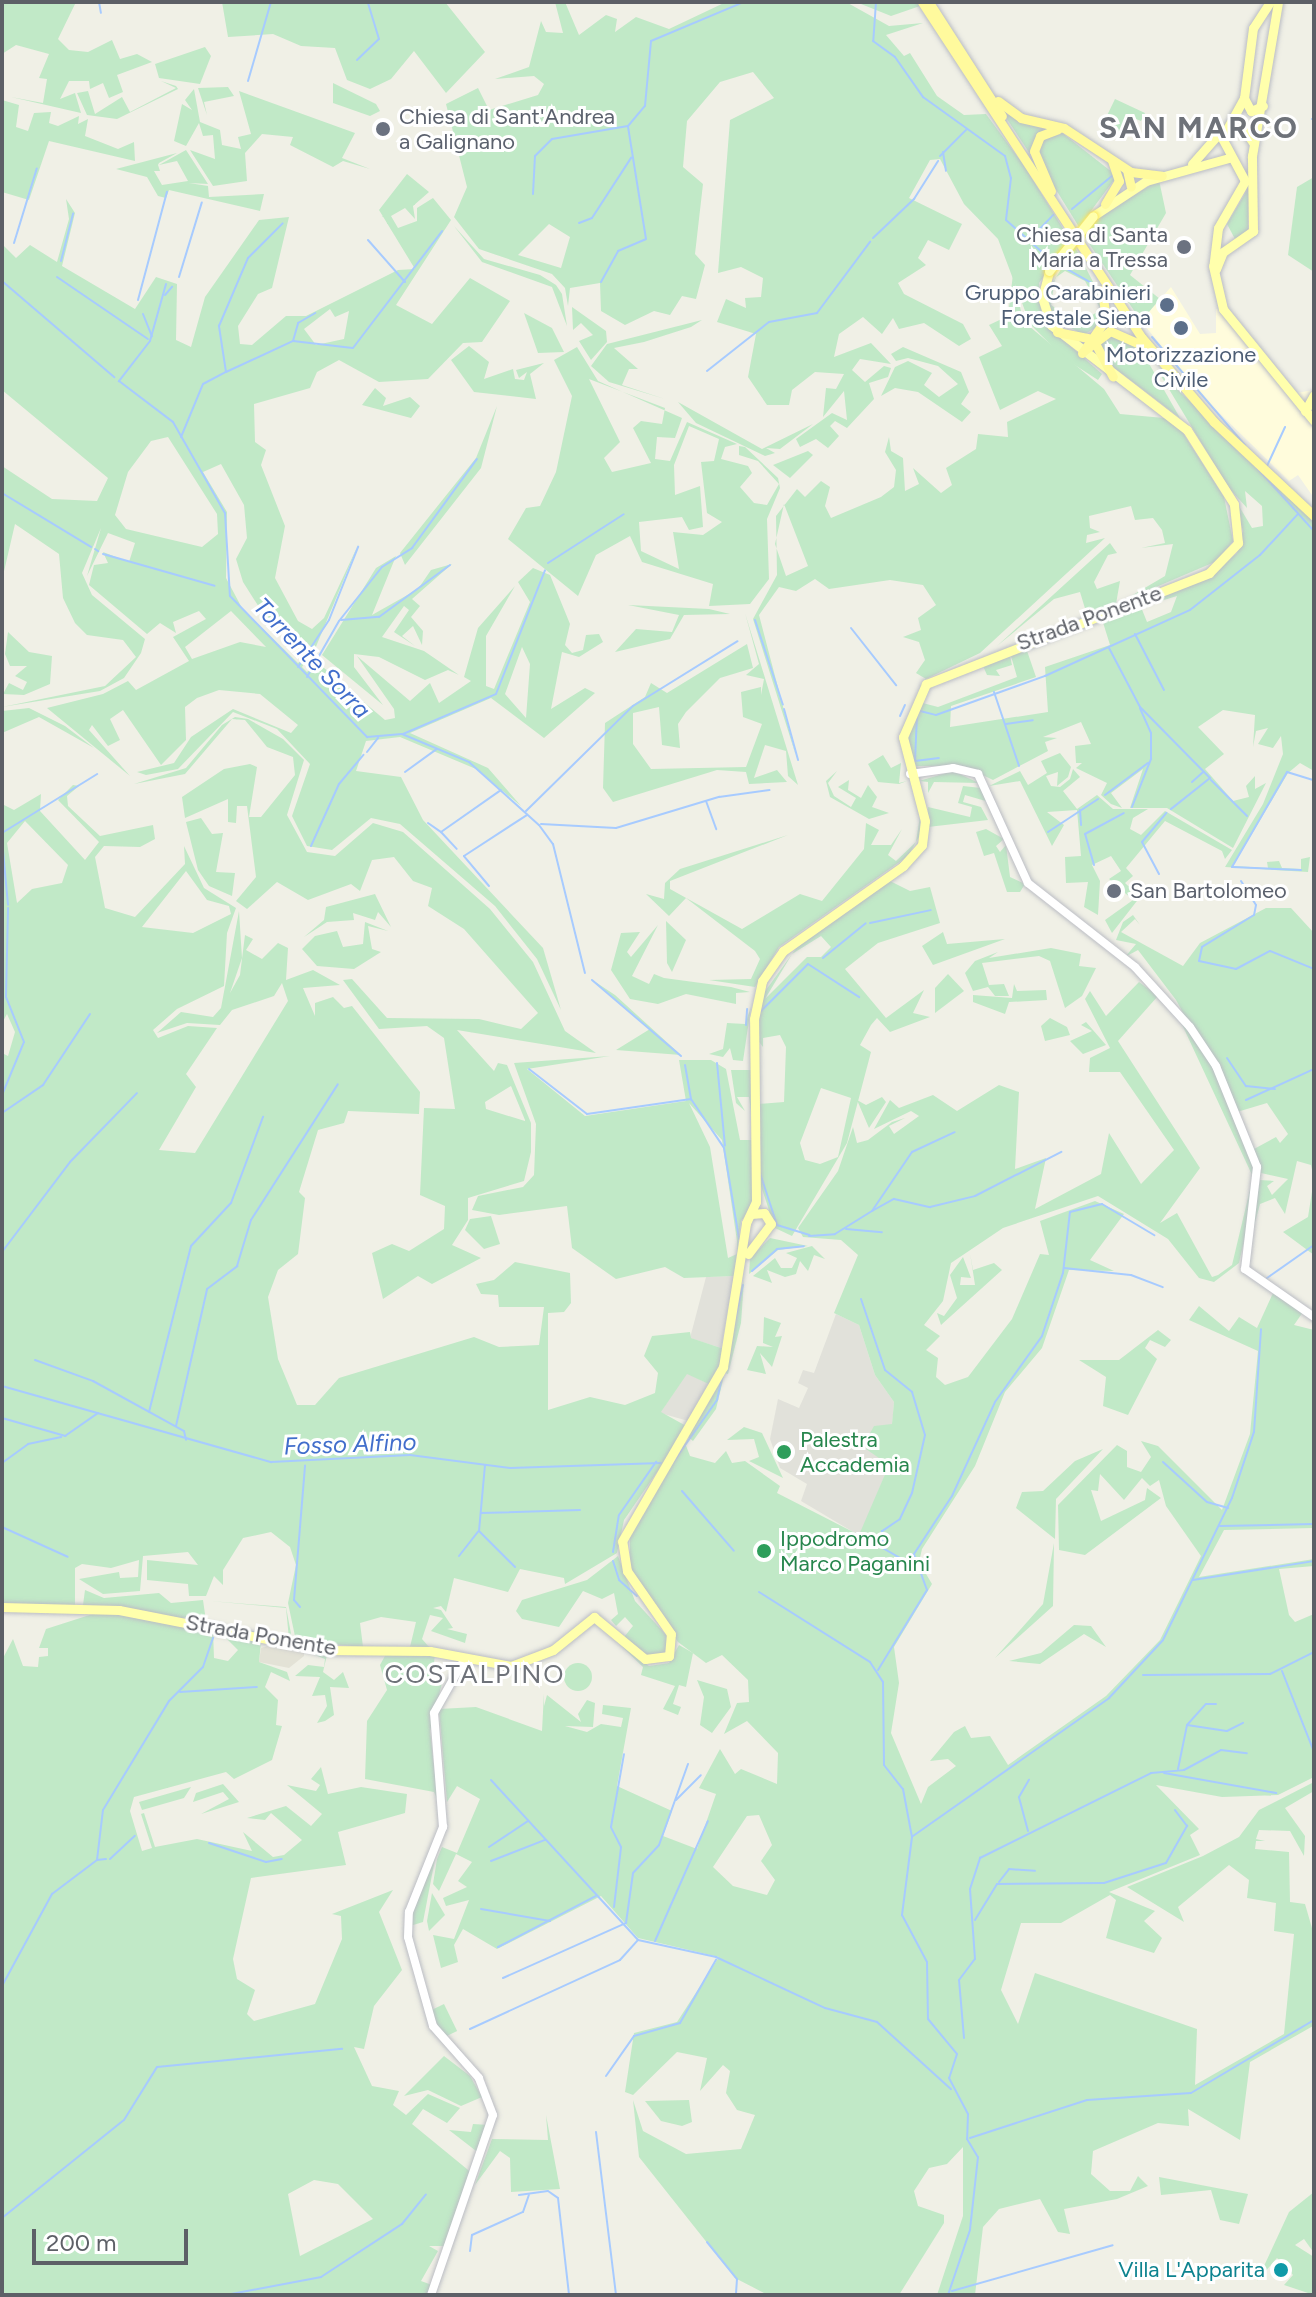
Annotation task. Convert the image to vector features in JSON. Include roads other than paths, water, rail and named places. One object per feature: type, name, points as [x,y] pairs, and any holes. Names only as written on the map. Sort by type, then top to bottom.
[{"type":"highway","points":[[922,2],[1160,362]]},
{"type":"highway","points":[[929,2],[1051,191],[1085,251],[1106,301],[1104,329],[1082,353]]},
{"type":"highway","points":[[983,86],[1015,115],[1067,131],[1127,170],[1162,176]]},
{"type":"highway","points":[[1051,191],[1034,146],[1046,131],[1067,131]]},
{"type":"highway","points":[[1112,161],[1119,178],[1131,187]]},
{"type":"highway","points":[[1127,170],[1131,187]]},
{"type":"highway","points":[[1105,204],[1119,178]]},
{"type":"highway","points":[[1085,251],[1178,373],[1314,508]]},
{"type":"highway","points":[[1104,329],[1130,335],[1314,516]]},
{"type":"highway","points":[[1057,332],[1092,340],[1113,377]]},
{"type":"main road","points":[[1270,2],[1260,17],[1245,93],[1223,135],[1223,149],[1236,160],[1245,185],[1224,219],[1215,274],[1223,309],[1314,421]]},
{"type":"main road","points":[[1218,250],[1242,243],[1253,231],[1252,160],[1278,20],[1278,2]]},
{"type":"main road","points":[[1260,17],[1270,13],[1278,20]]},
{"type":"main road","points":[[1245,93],[1251,111],[1263,106]]},
{"type":"main road","points":[[1212,144],[1245,93]]},
{"type":"main road","points":[[1187,169],[1223,135],[1243,128],[1254,145]]},
{"type":"main road","points":[[1057,332],[1043,306],[1049,271],[1105,204],[1131,187],[1216,156],[1236,160]]},
{"type":"main road","points":[[1224,219],[1225,237],[1242,243]]},
{"type":"main road","name":"Strada Ponente","points":[[2,1607],[119,1610],[322,1650],[430,1651],[464,1660],[523,1664],[591,1617],[608,1623],[645,1659],[669,1656],[671,1634],[627,1571],[622,1541],[629,1519],[715,1390],[743,1265],[756,1179],[754,1019],[762,981],[783,951],[917,853],[925,821],[910,774],[905,722],[935,678],[1209,573],[1238,543],[1234,504],[1187,430],[1057,332]]},
{"type":"main road","points":[[1292,395],[1311,397],[1305,411]]},
{"type":"main road","points":[[910,774],[943,768],[978,774],[1026,880],[1103,947],[1137,969],[1212,1059],[1258,1171],[1244,1266],[1314,1317]]},
{"type":"main road","name":"Strada Ponente","points":[[743,1265],[771,1224],[764,1213],[756,1179]]},
{"type":"main road","points":[[751,1214],[764,1213]]},
{"type":"main road","points":[[747,1230],[762,1237]]},
{"type":"main road","points":[[431,2295],[493,2115],[479,2078],[433,2026],[408,1937],[409,1912],[443,1827],[434,1713],[464,1660]]},
{"type":"waterway","points":[[99,2],[101,13]]},
{"type":"waterway","points":[[248,81],[271,2]]},
{"type":"waterway","points":[[357,60],[379,39],[368,2]]},
{"type":"waterway","points":[[533,194],[535,156],[552,139],[628,126],[645,106],[651,41],[744,2]]},
{"type":"waterway","points":[[876,2],[873,41],[895,57],[923,97],[1005,156],[1011,178],[1006,220],[1052,261]]},
{"type":"waterway","points":[[601,282],[618,251],[646,239],[628,127]]},
{"type":"waterway","points":[[940,156],[967,129]]},
{"type":"waterway","points":[[943,152],[946,171]]},
{"type":"waterway","points":[[579,223],[592,218],[631,158]]},
{"type":"waterway","points":[[873,238],[914,199],[938,161]]},
{"type":"waterway","points":[[14,243],[37,168]]},
{"type":"waterway","points":[[1072,209],[1113,175]]},
{"type":"waterway","points":[[138,300],[167,192]]},
{"type":"waterway","points":[[179,277],[202,202]]},
{"type":"waterway","points":[[61,261],[73,214]]},
{"type":"waterway","points":[[1029,240],[1053,215]]},
{"type":"waterway","points":[[181,437],[203,384],[226,372],[219,326],[248,258],[283,223]]},
{"type":"waterway","points":[[293,341],[353,348],[442,231]]},
{"type":"waterway","points":[[368,240],[405,282]]},
{"type":"waterway","points":[[707,371],[769,322],[817,313],[870,242]]},
{"type":"waterway","points":[[1058,264],[1095,285]]},
{"type":"waterway","points":[[57,277],[148,339]]},
{"type":"waterway","name":"Torrente Sorra","points":[[2,281],[114,377]]},
{"type":"waterway","name":"Torrente Sorra","points":[[166,284],[150,341],[119,381],[173,422],[225,513],[230,596],[367,737],[402,734],[469,762],[539,825],[553,844],[585,973]]},
{"type":"waterway","points":[[165,295],[172,287]]},
{"type":"waterway","points":[[226,372],[293,341],[298,323],[315,313]]},
{"type":"waterway","points":[[143,314],[152,336]]},
{"type":"waterway","points":[[1152,337],[1245,445]]},
{"type":"waterway","points":[[1267,466],[1285,427]]},
{"type":"waterway","points":[[307,677],[339,621],[382,567],[412,548],[477,459]]},
{"type":"waterway","points":[[1257,468],[1314,531]]},
{"type":"waterway","points":[[2,493],[91,547]]},
{"type":"waterway","points":[[548,563],[624,514]]},
{"type":"waterway","points":[[920,711],[936,715],[1045,676],[1190,610],[1260,555],[1298,514]]},
{"type":"waterway","points":[[298,667],[329,620],[358,547]]},
{"type":"waterway","points":[[103,554],[215,586]]},
{"type":"waterway","points":[[341,620],[379,617],[450,565]]},
{"type":"waterway","points":[[403,734],[496,694],[545,570]]},
{"type":"waterway","points":[[755,620],[783,705]]},
{"type":"waterway","points":[[851,628],[896,685]]},
{"type":"waterway","points":[[1135,634],[1164,690]]},
{"type":"waterway","points":[[526,811],[633,706],[738,641]]},
{"type":"waterway","points":[[1109,648],[1140,707],[1210,778],[1171,809]]},
{"type":"waterway","points":[[994,692],[1019,766]]},
{"type":"waterway","points":[[900,716],[905,705]]},
{"type":"waterway","points":[[1132,807],[1151,759],[1151,733],[1140,708]]},
{"type":"waterway","points":[[784,709],[798,760]]},
{"type":"waterway","points":[[917,715],[915,761],[939,758]]},
{"type":"waterway","points":[[1006,724],[1033,720]]},
{"type":"waterway","points":[[367,752],[378,738]]},
{"type":"waterway","points":[[405,772],[437,749]]},
{"type":"waterway","points":[[311,846],[339,784],[363,755]]},
{"type":"waterway","points":[[1105,795],[1148,763]]},
{"type":"waterway","points":[[1192,782],[1203,772]]},
{"type":"waterway","points":[[1301,870],[1232,867],[1287,772],[1314,780]]},
{"type":"waterway","points":[[2,833],[97,774]]},
{"type":"waterway","points":[[1211,780],[1247,816]]},
{"type":"waterway","points":[[428,823],[441,832],[501,790]]},
{"type":"waterway","points":[[541,824],[616,828],[719,797],[770,790]]},
{"type":"waterway","points":[[1048,832],[1098,799]]},
{"type":"waterway","points":[[706,801],[716,829]]},
{"type":"waterway","points":[[1080,810],[1081,825]]},
{"type":"waterway","points":[[1094,865],[1085,834],[1124,813]]},
{"type":"waterway","points":[[1159,874],[1142,842],[1166,813]]},
{"type":"waterway","points":[[489,886],[464,856],[527,815]]},
{"type":"waterway","points":[[441,832],[457,849]]},
{"type":"waterway","points":[[2,840],[8,905]]},
{"type":"waterway","points":[[1241,881],[1256,905],[1254,915],[1202,947],[1199,961],[1236,969],[1270,951],[1314,969]]},
{"type":"waterway","points":[[2,1095],[24,1042],[6,997],[8,908]]},
{"type":"waterway","points":[[870,923],[931,910]]},
{"type":"waterway","points":[[823,958],[866,923]]},
{"type":"waterway","points":[[759,1013],[808,964],[859,997]]},
{"type":"waterway","name":"Torrente Sorra","points":[[592,980],[681,1056]]},
{"type":"waterway","points":[[746,1025],[747,1009]]},
{"type":"waterway","points":[[2,1113],[43,1085],[90,1014]]},
{"type":"waterway","points":[[1227,1058],[1246,1086],[1275,1089]]},
{"type":"waterway","points":[[717,1063],[725,1146]]},
{"type":"waterway","points":[[685,1065],[691,1099],[724,1148],[739,1239]]},
{"type":"waterway","points":[[529,1069],[587,1114],[691,1099]]},
{"type":"waterway","points":[[1246,1100],[1314,1069]]},
{"type":"waterway","points":[[176,1426],[207,1289],[237,1266],[251,1220],[338,1084]]},
{"type":"waterway","points":[[2,1252],[70,1162],[137,1093]]},
{"type":"waterway","points":[[149,1412],[191,1246],[231,1203],[263,1117]]},
{"type":"waterway","points":[[809,1236],[835,1234],[872,1211],[912,1152],[955,1132]]},
{"type":"waterway","points":[[760,1137],[760,1150]]},
{"type":"waterway","points":[[872,1211],[894,1199],[930,1207],[975,1196],[1061,1152]]},
{"type":"waterway","points":[[760,1173],[777,1225],[809,1235]]},
{"type":"waterway","points":[[878,1670],[927,1590],[914,1554],[952,1496],[995,1402],[1042,1336],[1063,1273],[1070,1212],[1102,1204],[1154,1235]]},
{"type":"waterway","points":[[846,1229],[882,1232]]},
{"type":"waterway","points":[[1267,1278],[1314,1245]]},
{"type":"waterway","points":[[752,1271],[777,1249],[804,1246]]},
{"type":"waterway","points":[[1064,1268],[1131,1275],[1163,1287]]},
{"type":"waterway","points":[[671,1465],[717,1400],[743,1285]]},
{"type":"waterway","points":[[861,1299],[885,1370],[912,1392],[925,1435],[912,1493],[900,1519],[882,1531],[883,1547]]},
{"type":"waterway","points":[[913,1836],[1109,1698],[1163,1640],[1232,1498],[1254,1432],[1261,1329]]},
{"type":"waterway","points":[[35,1360],[93,1381],[184,1431],[186,1440]]},
{"type":"waterway","name":"Fosso Alfino","points":[[2,1386],[271,1462],[410,1455],[510,1468],[661,1463]]},
{"type":"waterway","points":[[2,1418],[65,1436],[98,1413]]},
{"type":"waterway","points":[[2,1463],[28,1444],[61,1437]]},
{"type":"waterway","points":[[613,1552],[619,1515],[656,1462]]},
{"type":"waterway","points":[[1163,1462],[1207,1502],[1228,1508]]},
{"type":"waterway","points":[[300,1607],[294,1600],[305,1465]]},
{"type":"waterway","points":[[485,1465],[479,1531],[515,1567]]},
{"type":"waterway","name":"Torrente Sorra","points":[[682,1491],[734,1551]]},
{"type":"waterway","points":[[481,1513],[580,1510]]},
{"type":"waterway","points":[[1220,1526],[1314,1524]]},
{"type":"waterway","points":[[2,1527],[68,1557]]},
{"type":"waterway","points":[[459,1556],[478,1532]]},
{"type":"waterway","points":[[867,1539],[914,1566]]},
{"type":"waterway","points":[[613,1561],[619,1580],[637,1596]]},
{"type":"waterway","points":[[1193,1580],[1314,1561]]},
{"type":"waterway","name":"Torrente Sorra","points":[[759,1592],[870,1662],[883,1682],[884,1765],[903,1789],[912,1837],[902,1915],[927,1962],[928,2019],[957,2054],[949,2078],[968,2114],[967,2139],[978,2157],[970,2230],[948,2295]]},
{"type":"waterway","points":[[2,1986],[52,1894],[97,1860],[103,1810],[169,1701],[203,1667],[213,1638]]},
{"type":"waterway","points":[[1143,1675],[1270,1674],[1314,1652]]},
{"type":"waterway","points":[[1282,1671],[1314,1752]]},
{"type":"waterway","points":[[180,1692],[257,1687]]},
{"type":"waterway","points":[[1187,1725],[1206,1704],[1216,1704]]},
{"type":"waterway","points":[[1178,1769],[1187,1725],[1227,1731],[1243,1723]]},
{"type":"waterway","points":[[964,2038],[959,1980],[975,1959],[970,1889],[980,1858],[1151,1773],[1184,1770],[1221,1750],[1247,1753]]},
{"type":"waterway","points":[[614,1907],[621,1847],[611,1827],[624,1754]]},
{"type":"waterway","points":[[503,1978],[626,1923],[633,1873],[659,1845],[688,1764]]},
{"type":"waterway","points":[[1164,1773],[1276,1793]]},
{"type":"waterway","points":[[676,1800],[701,1775]]},
{"type":"waterway","points":[[491,1780],[638,1940],[716,1957],[825,2008],[877,2022],[951,2089]]},
{"type":"waterway","points":[[1028,1831],[1019,1797],[1029,1780]]},
{"type":"waterway","points":[[975,1920],[997,1884],[1104,1883],[1166,1863],[1187,1826],[1175,1810]]},
{"type":"waterway","points":[[489,1847],[528,1821]]},
{"type":"waterway","points":[[655,1941],[708,1821]]},
{"type":"waterway","points":[[110,1859],[135,1836]]},
{"type":"waterway","points":[[491,1861],[545,1840]]},
{"type":"waterway","points":[[209,1843],[266,1862],[282,1859]]},
{"type":"waterway","points":[[97,1860],[106,1859]]},
{"type":"waterway","points":[[999,1882],[1009,1869],[1035,1871]]},
{"type":"waterway","points":[[498,1947],[596,1896]]},
{"type":"waterway","points":[[481,1909],[550,1921]]},
{"type":"waterway","points":[[470,2029],[620,1960],[638,1940]]},
{"type":"waterway","points":[[606,2076],[634,2036],[680,2023],[716,1960]]},
{"type":"waterway","points":[[970,2138],[1087,2100],[1191,2093],[1314,2020]]},
{"type":"waterway","points":[[2,2218],[124,2120],[157,2067],[342,2049]]},
{"type":"waterway","points":[[596,2132],[616,2295]]},
{"type":"waterway","points":[[519,2195],[548,2191],[558,2198],[569,2295]]},
{"type":"waterway","points":[[226,2295],[321,2277],[402,2224],[426,2194]]},
{"type":"waterway","points":[[470,2251],[472,2235],[523,2212],[529,2195]]},
{"type":"waterway","points":[[707,2242],[737,2279],[736,2295]]},
{"type":"waterway","points":[[952,2291],[1113,2245]]},
{"type":"place","name":"Chiesa di Sant'Andrea a Galignano","points":[[383,129]]},
{"type":"place","name":"Chiesa di Santa Maria a Tressa","points":[[1184,247]]},
{"type":"place","name":"Gruppo Carabinieri Forestale Siena","points":[[1167,305]]},
{"type":"place","name":"Motorizzazione Civile","points":[[1181,328]]},
{"type":"place","name":"San Bartolomeo","points":[[1114,891]]},
{"type":"place","name":"Palestra Accademia","points":[[784,1452]]},
{"type":"place","name":"Ippodromo Marco Paganini","points":[[764,1551]]},
{"type":"place","name":"Villa L'Apparita","points":[[1281,2270]]},
{"type":"district","name":"SAN MARCO","points":[[1199,128]]},
{"type":"district","name":"COSTALPINO","points":[[475,1675]]}]
